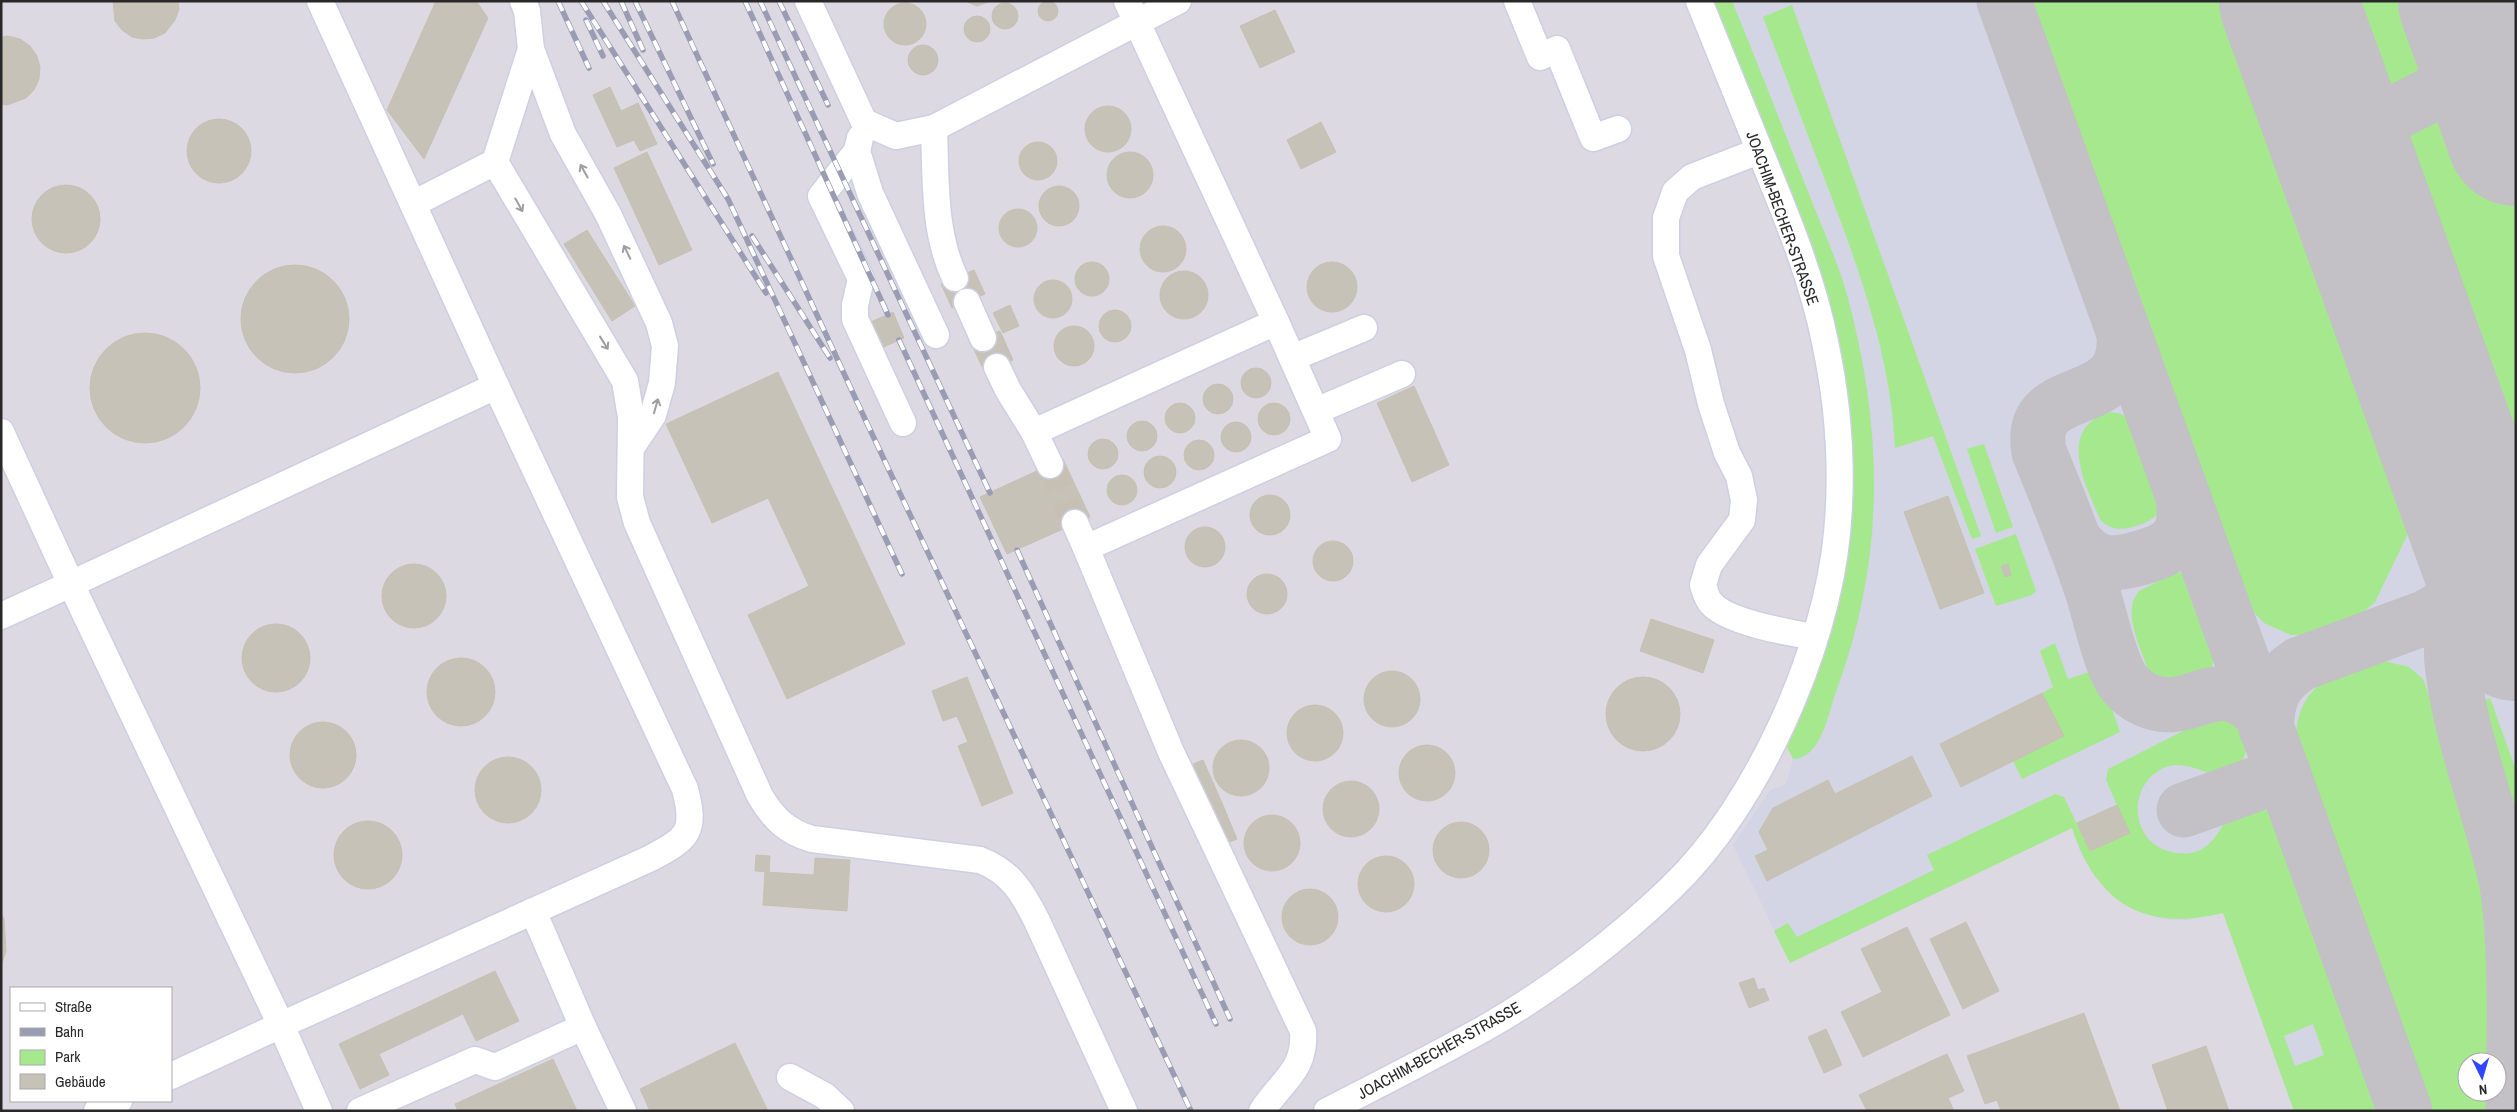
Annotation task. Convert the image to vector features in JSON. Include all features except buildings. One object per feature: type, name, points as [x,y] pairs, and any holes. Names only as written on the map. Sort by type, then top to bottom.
[{"type":"street","points":[[172,1076],[669,848],[689,829],[691,818],[685,789],[496,386],[320,1]]},
{"type":"street","points":[[523,1],[527,11],[531,50],[563,134],[608,214],[659,323],[665,346],[662,383],[653,415],[632,448]]},
{"type":"street","points":[[808,1],[864,122],[857,151],[821,196],[861,279],[854,305],[855,320],[903,423]]},
{"type":"street","points":[[864,122],[896,136],[934,128],[1132,12],[1178,1]]},
{"type":"street","points":[[1517,1],[1540,57],[1557,49],[1593,138],[1618,129]]},
{"type":"street","name":"JOACHIM-BECHER-STRASSE","points":[[1327,1111],[1487,1027],[1597,951],[1674,885],[1717,836],[1762,763],[1791,702],[1814,638],[1825,603],[1837,533],[1838,444],[1831,370],[1820,317],[1803,262],[1699,1]]},
{"type":"street","points":[[1086,548],[1334,448],[1132,12]]},
{"type":"street","points":[[413,204],[495,162],[531,50]]},
{"type":"street","points":[[934,128],[940,227],[949,264],[955,278]]},
{"type":"street","points":[[857,151],[870,193],[936,335]]},
{"type":"street","points":[[1759,151],[1692,177],[1675,192],[1666,218],[1666,256],[1698,350],[1711,404],[1727,453],[1739,476],[1744,500],[1742,520],[1709,565],[1703,585],[1711,604],[1725,612],[1770,629],[1814,638]]},
{"type":"street","points":[[495,162],[624,381],[631,417],[630,497],[638,524],[757,789],[770,813],[783,825],[800,836],[980,860],[992,864],[1012,879],[1023,892],[1124,1111]]},
{"type":"street","points":[[966,302],[984,338]]},
{"type":"street","points":[[1034,432],[1276,322]]},
{"type":"street","points":[[1292,358],[1364,328]]},
{"type":"street","points":[[997,367],[1008,390],[1034,432],[1050,465]]},
{"type":"street","points":[[1316,412],[1402,374]]},
{"type":"street","points":[[1,616],[496,386]]},
{"type":"street","points":[[1,432],[71,584],[281,1025],[319,1111]]},
{"type":"street","points":[[1075,524],[1170,752],[1303,1031],[1304,1045],[1296,1069],[1262,1111]]},
{"type":"street","points":[[533,911],[583,1027],[623,1111]]},
{"type":"street","points":[[360,1111],[475,1060],[496,1067],[583,1027]]},
{"type":"street","points":[[790,1077],[825,1096],[840,1111]]},
{"type":"street","points":[[97,1111],[117,1102]]},
{"type":"shaded area","points":[[1,1],[2516,1],[2516,1111],[1,1111]]},
{"type":"shaded area","points":[[1726,1],[2516,1],[2516,1111],[2294,1111],[2223,913],[2188,920],[2161,919],[2123,904],[2094,876],[2079,850],[2072,828],[1790,963],[1733,845],[1770,790],[1786,784],[1860,522]]},
{"type":"green space","points":[[1712,1],[1732,1],[1833,253],[1846,291],[1859,342],[1868,393],[1873,443],[1874,493],[1871,542],[1864,592],[1852,642],[1827,722],[1811,751],[1803,757],[1793,759],[1786,745],[1849,444]]},
{"type":"green space","points":[[2022,1],[2238,1],[2423,513],[2415,519],[2375,602],[2355,619],[2310,635],[2291,635],[2264,623],[2237,595]]},
{"type":"green space","points":[[2337,1],[2516,1],[2516,39],[2391,102],[2378,101],[2371,94]]},
{"type":"green space","points":[[1792,5],[1981,536],[1972,539],[1933,436],[1895,448],[1887,379],[1880,345],[1861,278],[1763,17]]},
{"type":"green space","points":[[2516,68],[2516,495],[2390,145],[2390,138],[2392,131],[2399,125]]},
{"type":"green space","points":[[2110,412],[2129,418],[2139,428],[2153,456],[2164,493],[2162,505],[2154,517],[2141,524],[2124,529],[2113,528],[2101,521],[2088,492],[2079,460],[2079,445],[2083,431],[2093,420]]},
{"type":"green space","points":[[1984,444],[2013,527],[1996,533],[1967,449]]},
{"type":"green space","points":[[2016,534],[2036,591],[2032,595],[1996,606],[1975,549]]},
{"type":"green space","points":[[2177,572],[2187,574],[2195,582],[2212,639],[2214,661],[2211,669],[2198,677],[2177,683],[2168,683],[2155,677],[2148,670],[2134,630],[2132,609],[2134,599],[2139,591]]},
{"type":"green space","points":[[2055,643],[2068,679],[2098,669],[2120,732],[2022,779],[2013,761],[2063,736],[2042,693],[2053,687],[2040,651]]},
{"type":"green space","points":[[2384,661],[2409,667],[2423,679],[2483,842],[2495,894],[2501,935],[2501,1052],[2457,1052],[2457,1102],[2500,1102],[2500,1111],[2422,1111],[2299,767],[2296,744],[2297,723],[2303,706],[2312,692],[2325,680],[2342,671]]},
{"type":"green space","points":[[2490,698],[2516,770],[2516,863],[2482,701]]},
{"type":"green space","points":[[2211,717],[2230,717],[2240,721],[2245,724],[2251,733],[2252,739],[2236,775],[2218,775],[2184,765],[2166,767],[2154,774],[2145,785],[2139,797],[2140,823],[2145,835],[2155,845],[2168,851],[2186,853],[2200,850],[2211,842],[2239,805],[2252,804],[2282,820],[2387,1111],[2294,1111],[2223,913],[2195,918],[2170,918],[2147,914],[2127,906],[2110,893],[2095,876],[2082,854],[2072,828],[1790,963],[1774,931],[1788,923],[1797,937],[1934,870],[1927,855],[2055,794],[2064,797],[2090,851],[2129,833],[2106,780],[2108,769]],"holes":[[[2313,1024],[2324,1055],[2295,1066],[2284,1036]]]},
{"type":"taxiway","points":[[2004,1],[2405,1111]]},
{"type":"taxiway","points":[[2301,37],[2337,125],[2352,130],[2361,130],[2516,52]]},
{"type":"taxiway","points":[[2361,130],[2349,141],[2347,148],[2374,240]]},
{"type":"taxiway","points":[[2124,335],[2121,360],[2111,377],[2096,388],[2061,403],[2047,413],[2039,429],[2039,452],[2086,572],[2113,661],[2122,680],[2134,693],[2149,701],[2165,705],[2179,704],[2216,694],[2229,694],[2243,699],[2259,711]]},
{"type":"taxiway","points":[[2077,544],[2091,557],[2113,563],[2140,558],[2163,550],[2171,545],[2181,531],[2184,510],[2183,497]]},
{"type":"taxiway","points":[[2471,511],[2474,543],[2473,559],[2454,629],[2452,663],[2462,719],[2507,884],[2514,967],[2513,1111]]},
{"type":"taxiway","points":[[2266,728],[2268,707],[2274,691],[2284,677],[2300,664],[2427,617],[2448,605],[2465,587]]},
{"type":"taxiway","points":[[2427,617],[2454,615],[2477,619],[2497,630],[2516,650]]},
{"type":"taxiway","points":[[2184,810],[2284,774]]},
{"type":"runway","points":[[2288,1],[2516,632]]},
{"type":"runway","points":[[2467,1],[2516,137]]},
{"type":"tunnel","points":[[1050,465],[1075,523]]},
{"type":"railway","points":[[558,1],[589,68]]},
{"type":"railway","points":[[581,1],[766,293]]},
{"type":"railway","points":[[603,1],[728,199],[902,574]]},
{"type":"railway","points":[[621,1],[643,50]]},
{"type":"railway","points":[[635,1],[713,164]]},
{"type":"railway","points":[[672,1],[865,419],[1191,1111]]},
{"type":"railway","points":[[745,1],[888,315]]},
{"type":"railway","points":[[760,1],[990,493]]},
{"type":"railway","points":[[779,1],[828,105]]},
{"type":"railway","points":[[586,20],[603,56]]},
{"type":"railway","points":[[752,236],[830,358]]},
{"type":"railway","points":[[899,340],[1216,1024]]},
{"type":"railway","points":[[1017,550],[1230,1019]]}]
